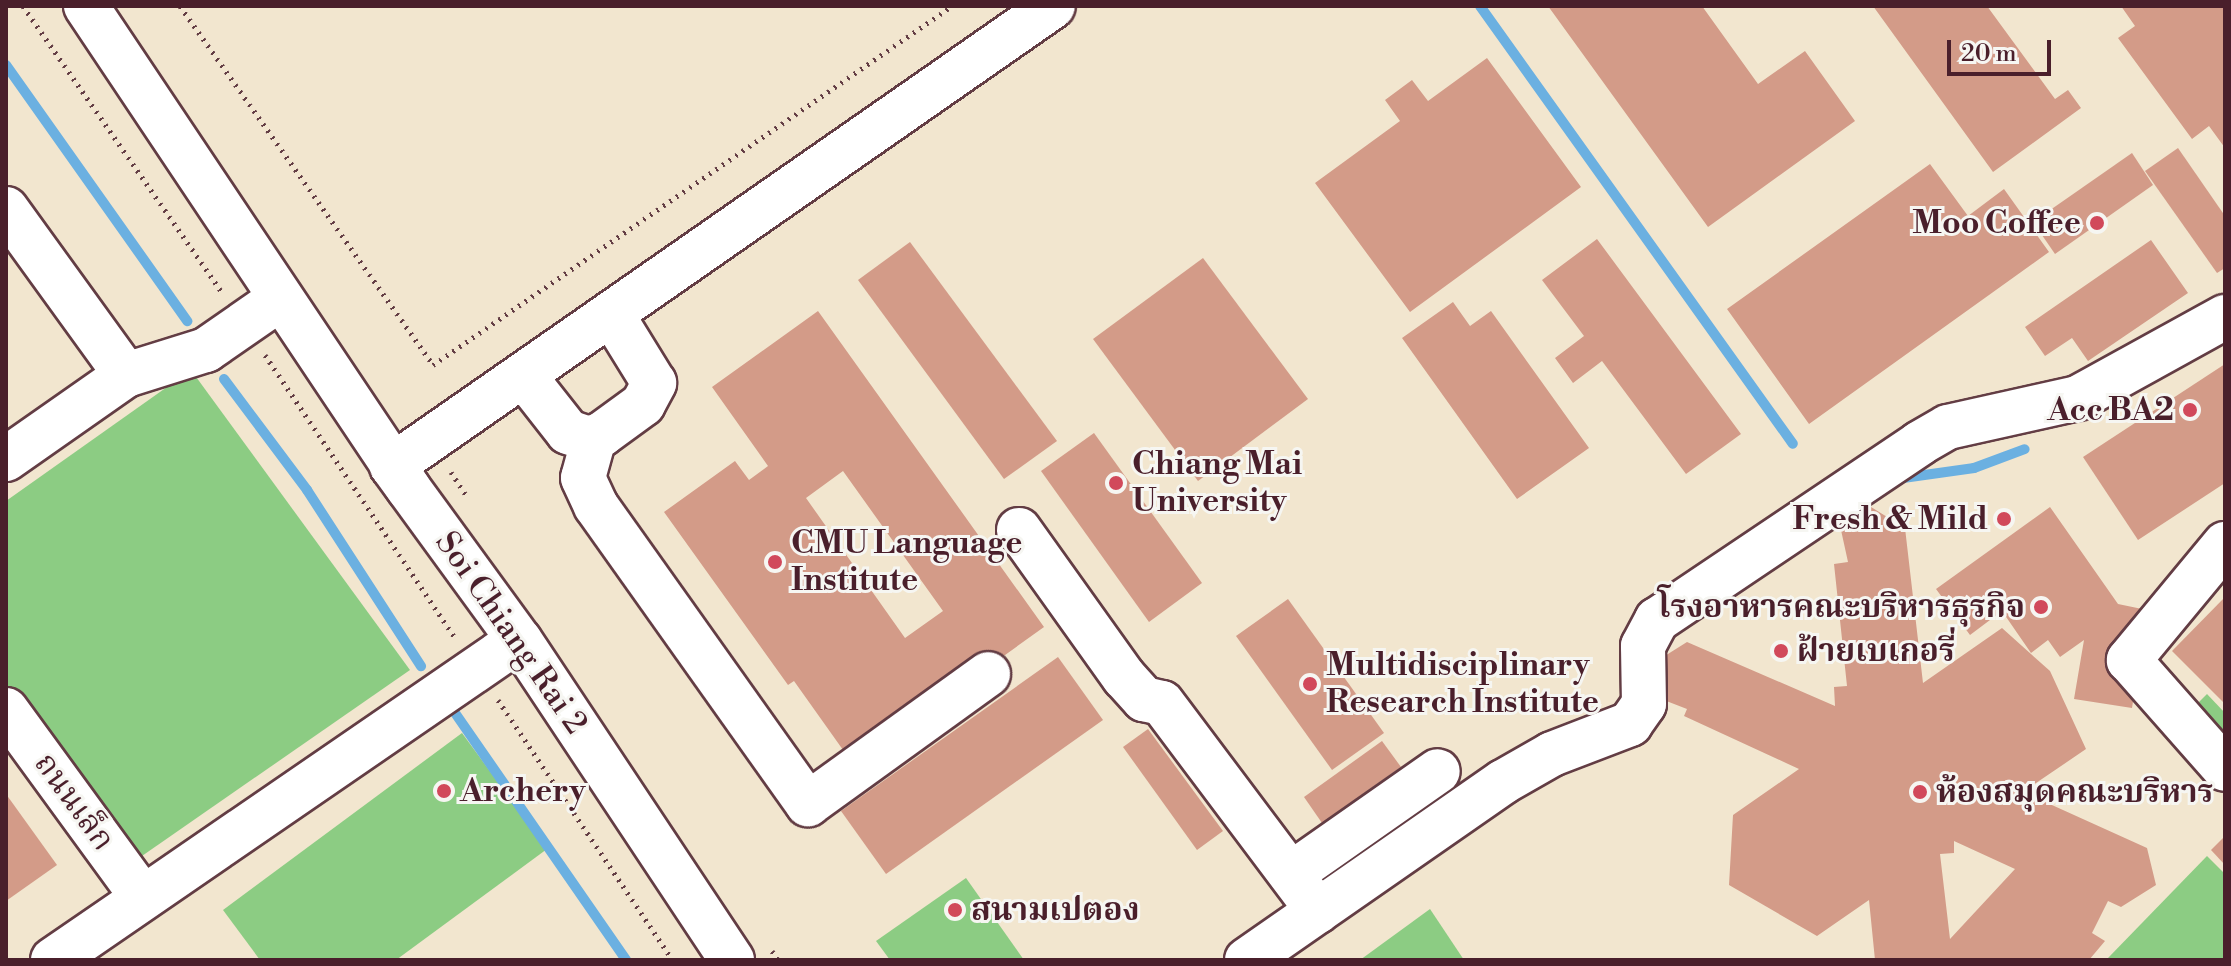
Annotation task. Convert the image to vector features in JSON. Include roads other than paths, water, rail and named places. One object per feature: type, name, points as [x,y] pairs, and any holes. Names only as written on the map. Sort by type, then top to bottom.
[{"type":"street","points":[[72,6],[266,309]]},
{"type":"street","points":[[86,6],[266,309]]},
{"type":"street","points":[[429,440],[1053,6]]},
{"type":"street","points":[[390,462],[429,440],[524,376],[1059,6]]},
{"type":"street","points":[[6,209],[126,375]]},
{"type":"street","points":[[6,459],[126,375],[206,350],[266,309]]},
{"type":"street","name":"Soi Chiang Rai 2","points":[[266,309],[390,462],[519,640],[734,960]]},
{"type":"street","points":[[612,315],[648,367],[653,390],[629,415],[594,438],[583,478],[596,506],[808,804],[988,674]]},
{"type":"street","points":[[1247,960],[1503,782],[1552,754],[1630,724],[1644,704],[1643,646],[1657,620],[1920,443],[1948,427],[2078,398],[2225,317]]},
{"type":"street","points":[[524,376],[568,432],[594,438]]},
{"type":"street","points":[[1019,530],[1124,677],[1144,699],[1162,703],[1318,911]]},
{"type":"street","points":[[2225,544],[2129,660],[2225,769]]},
{"type":"street","points":[[53,960],[141,895],[519,640]]},
{"type":"street","name":"ถนนเล็ก","points":[[6,710],[141,895]]},
{"type":"street","points":[[1291,874],[1438,771]]},
{"type":"waterway","points":[[1480,6],[1793,444]]},
{"type":"waterway","points":[[6,65],[187,321]]},
{"type":"waterway","points":[[224,379],[307,490],[421,666]]},
{"type":"waterway","points":[[1896,479],[1974,468],[2025,449]]},
{"type":"waterway","points":[[453,710],[626,960]]},
{"type":"place","name":"Moo Coffee","points":[[2097,223]]},
{"type":"place","name":"Acc BA2","points":[[2190,410]]},
{"type":"place","name":"Chiang Mai University","points":[[1116,483]]},
{"type":"place","name":"Fresh & Mild","points":[[2004,519]]},
{"type":"place","name":"CMU Language Institute","points":[[775,562]]},
{"type":"place","name":"โรงอาหารคณะบริหารธุรกิจ","points":[[2041,607]]},
{"type":"place","name":"ฝ้ายเบเกอรี่","points":[[1781,651]]},
{"type":"place","name":"Multidisciplinary Research Institute","points":[[1310,684]]},
{"type":"place","name":"Archery","points":[[444,791]]},
{"type":"place","name":"ห้องสมุดคณะบริหาร","points":[[1920,792]]},
{"type":"place","name":"สนามเปตอง","points":[[955,910]]}]
